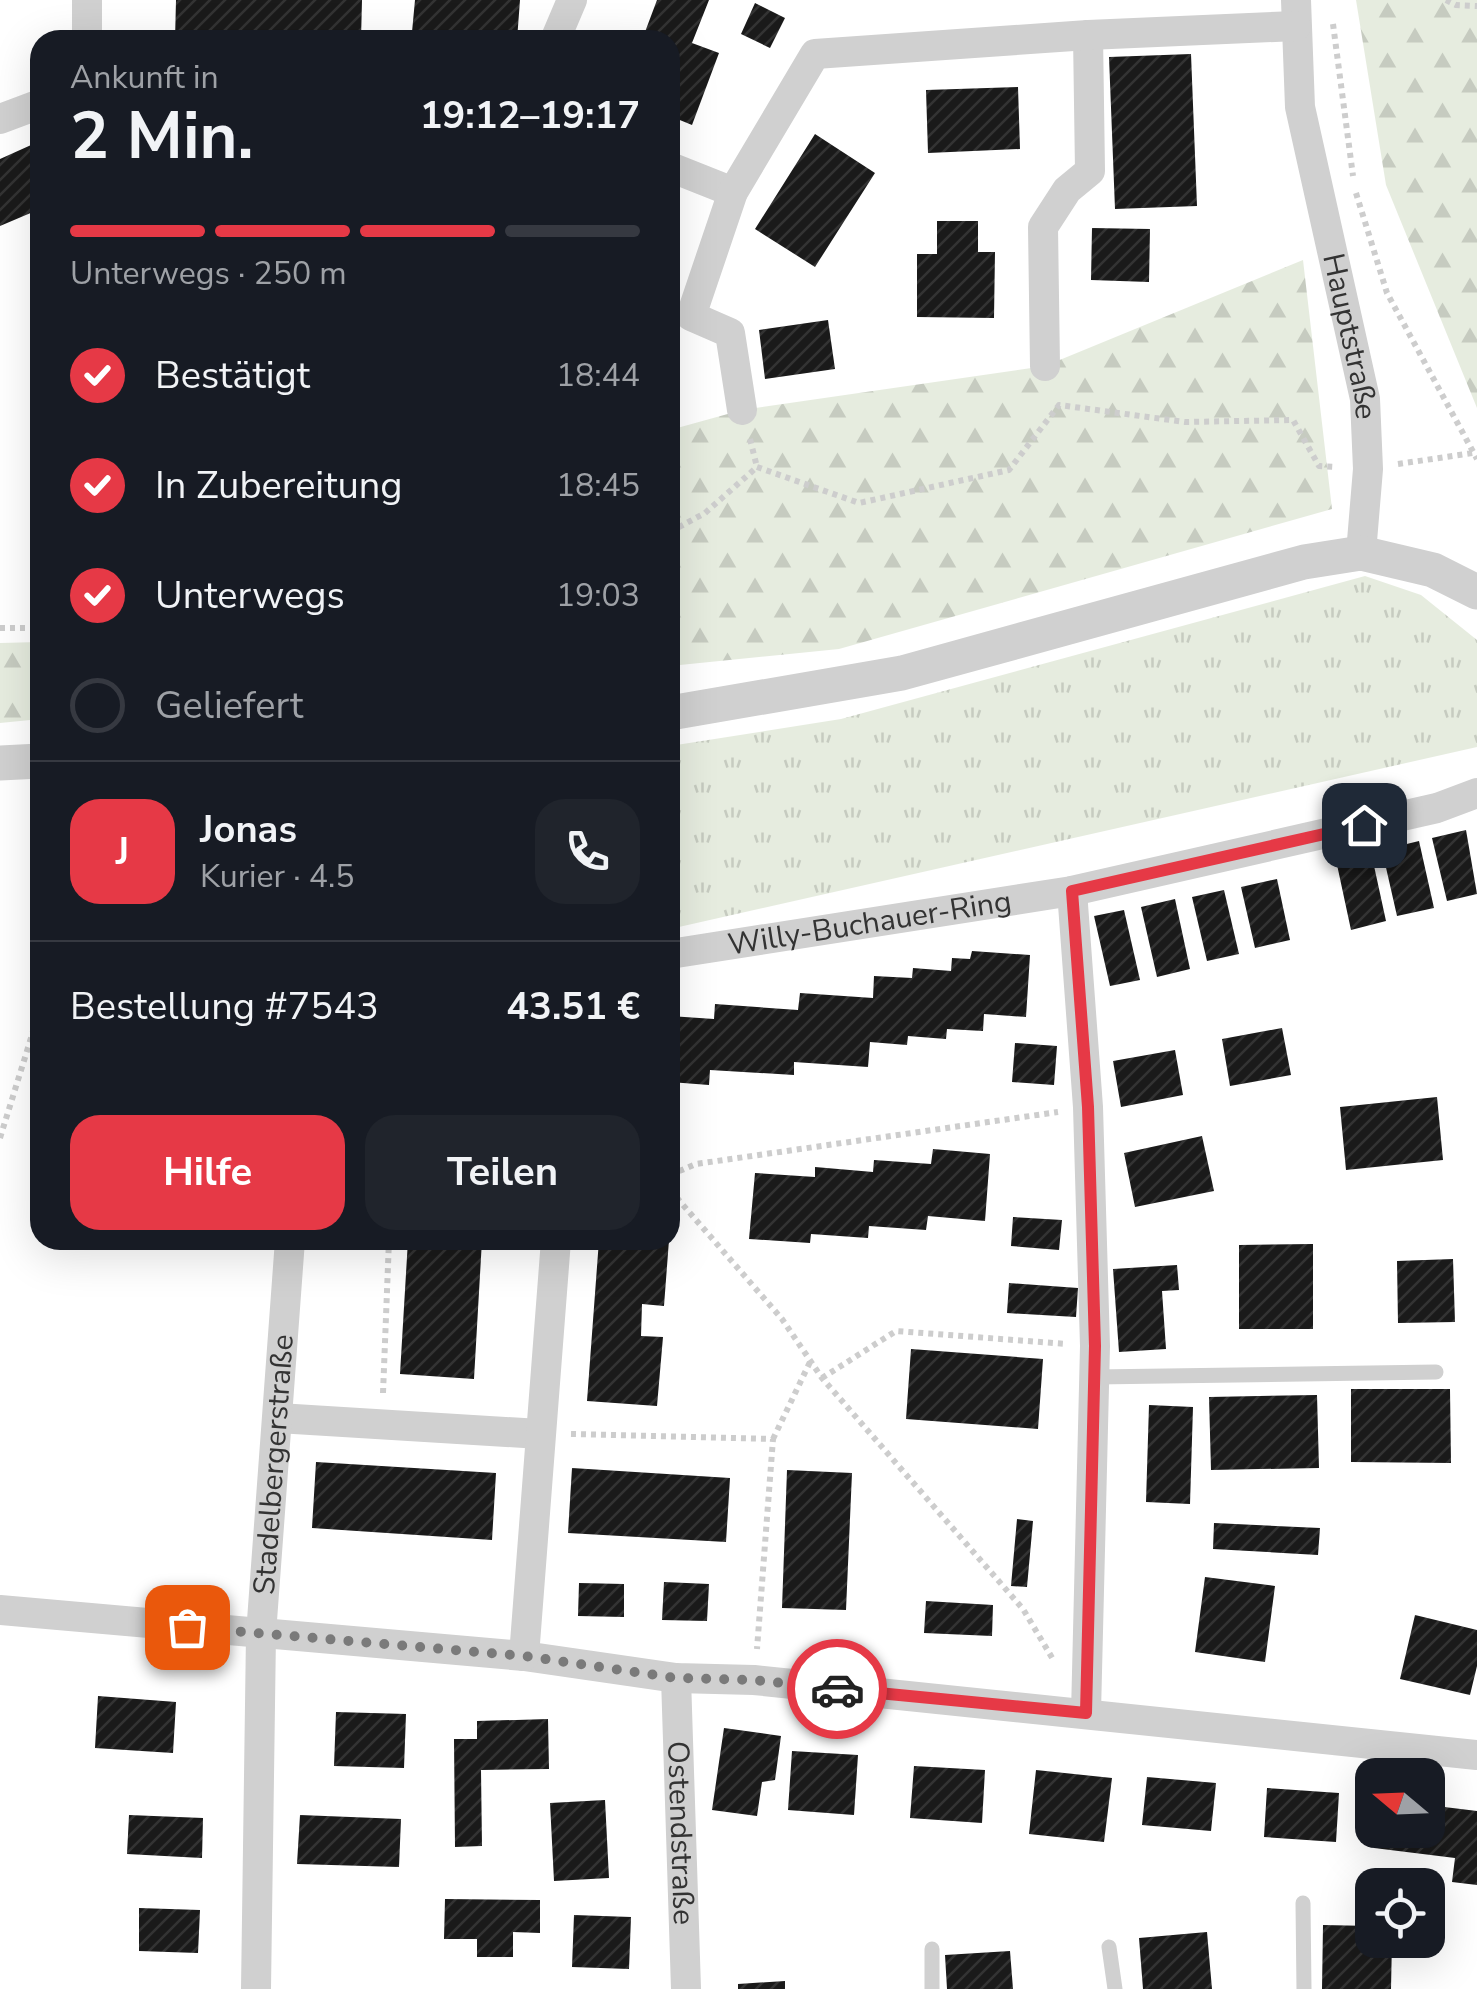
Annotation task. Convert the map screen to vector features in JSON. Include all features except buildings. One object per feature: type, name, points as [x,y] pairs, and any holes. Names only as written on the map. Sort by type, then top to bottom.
[{"type":"street","points":[[87,0],[87,30]]},
{"type":"street","points":[[560,30],[572,0]]},
{"type":"street","points":[[742,410],[730,333],[691,316],[732,192],[815,54],[1088,35],[1296,13]]},
{"type":"street","name":"Hauptstraße","points":[[1296,13],[1300,107],[1365,399],[1368,469],[1362,553]]},
{"type":"street","points":[[1045,366],[1043,227],[1067,190],[1090,171],[1088,35]]},
{"type":"street","points":[[0,119],[30,108]]},
{"type":"street","points":[[680,172],[732,192]]},
{"type":"street","points":[[680,711],[902,672],[1304,562],[1362,553],[1432,570],[1477,592]]},
{"type":"street","points":[[0,763],[30,762]]},
{"type":"street","name":"Willy-Buchauer-Ring","points":[[680,952],[1072,891],[1436,808],[1477,793]]},
{"type":"street","points":[[1072,891],[1088,1107],[1095,1346],[1086,1713]]},
{"type":"street","name":"Stadelbergerstraße","points":[[256,1989],[261,1634],[289,1250]]},
{"type":"street","points":[[524,1656],[555,1250]]},
{"type":"street","points":[[278,1418],[540,1434]]},
{"type":"street","points":[[0,1610],[524,1656],[676,1678],[754,1680],[1477,1755]]},
{"type":"street","name":"Ostendstraße","points":[[676,1678],[686,1989]]},
{"type":"lane","points":[[1094,1376],[1436,1372]]},
{"type":"lane","points":[[1303,1903],[1304,1989]]},
{"type":"lane","points":[[1109,1947],[1115,1989]]},
{"type":"lane","points":[[932,1949],[932,1989]]},
{"type":"path","points":[[1446,0],[1456,5],[1477,6]]},
{"type":"path","points":[[680,527],[705,513],[757,467],[860,502],[1009,470],[1059,405],[1185,422],[1293,420],[1320,466],[1368,469],[1475,456],[1387,293],[1354,184],[1332,18]]},
{"type":"path","points":[[0,628],[30,628]]},
{"type":"path","points":[[0,1138],[30,1041]]},
{"type":"path","points":[[680,1171],[696,1164],[1088,1107]]},
{"type":"path","points":[[680,1202],[782,1319],[822,1378],[1023,1609],[1086,1713]]},
{"type":"path","points":[[382,1424],[389,1250]]},
{"type":"path","points":[[822,1378],[896,1331],[1095,1346]]},
{"type":"path","points":[[754,1680],[773,1439],[811,1360]]},
{"type":"path","points":[[540,1434],[773,1439]]},
{"type":"green space","points":[[1356,0],[1477,0],[1477,408],[1386,185]]},
{"type":"green space","points":[[1303,260],[1332,509],[839,649],[680,665],[680,427],[742,410],[1045,366]]},
{"type":"green space","points":[[1365,576],[1421,595],[1477,640],[1477,747],[680,927],[680,744],[841,719]]},
{"type":"green space","points":[[30,642],[30,720],[0,723],[0,643]]},
{"type":"way so far","points":[[187,1627],[524,1656],[676,1678],[754,1680],[837,1689]]},
{"type":"route","points":[[837,1689],[1086,1713],[1095,1346],[1088,1107],[1072,891],[1364,825]]}]
